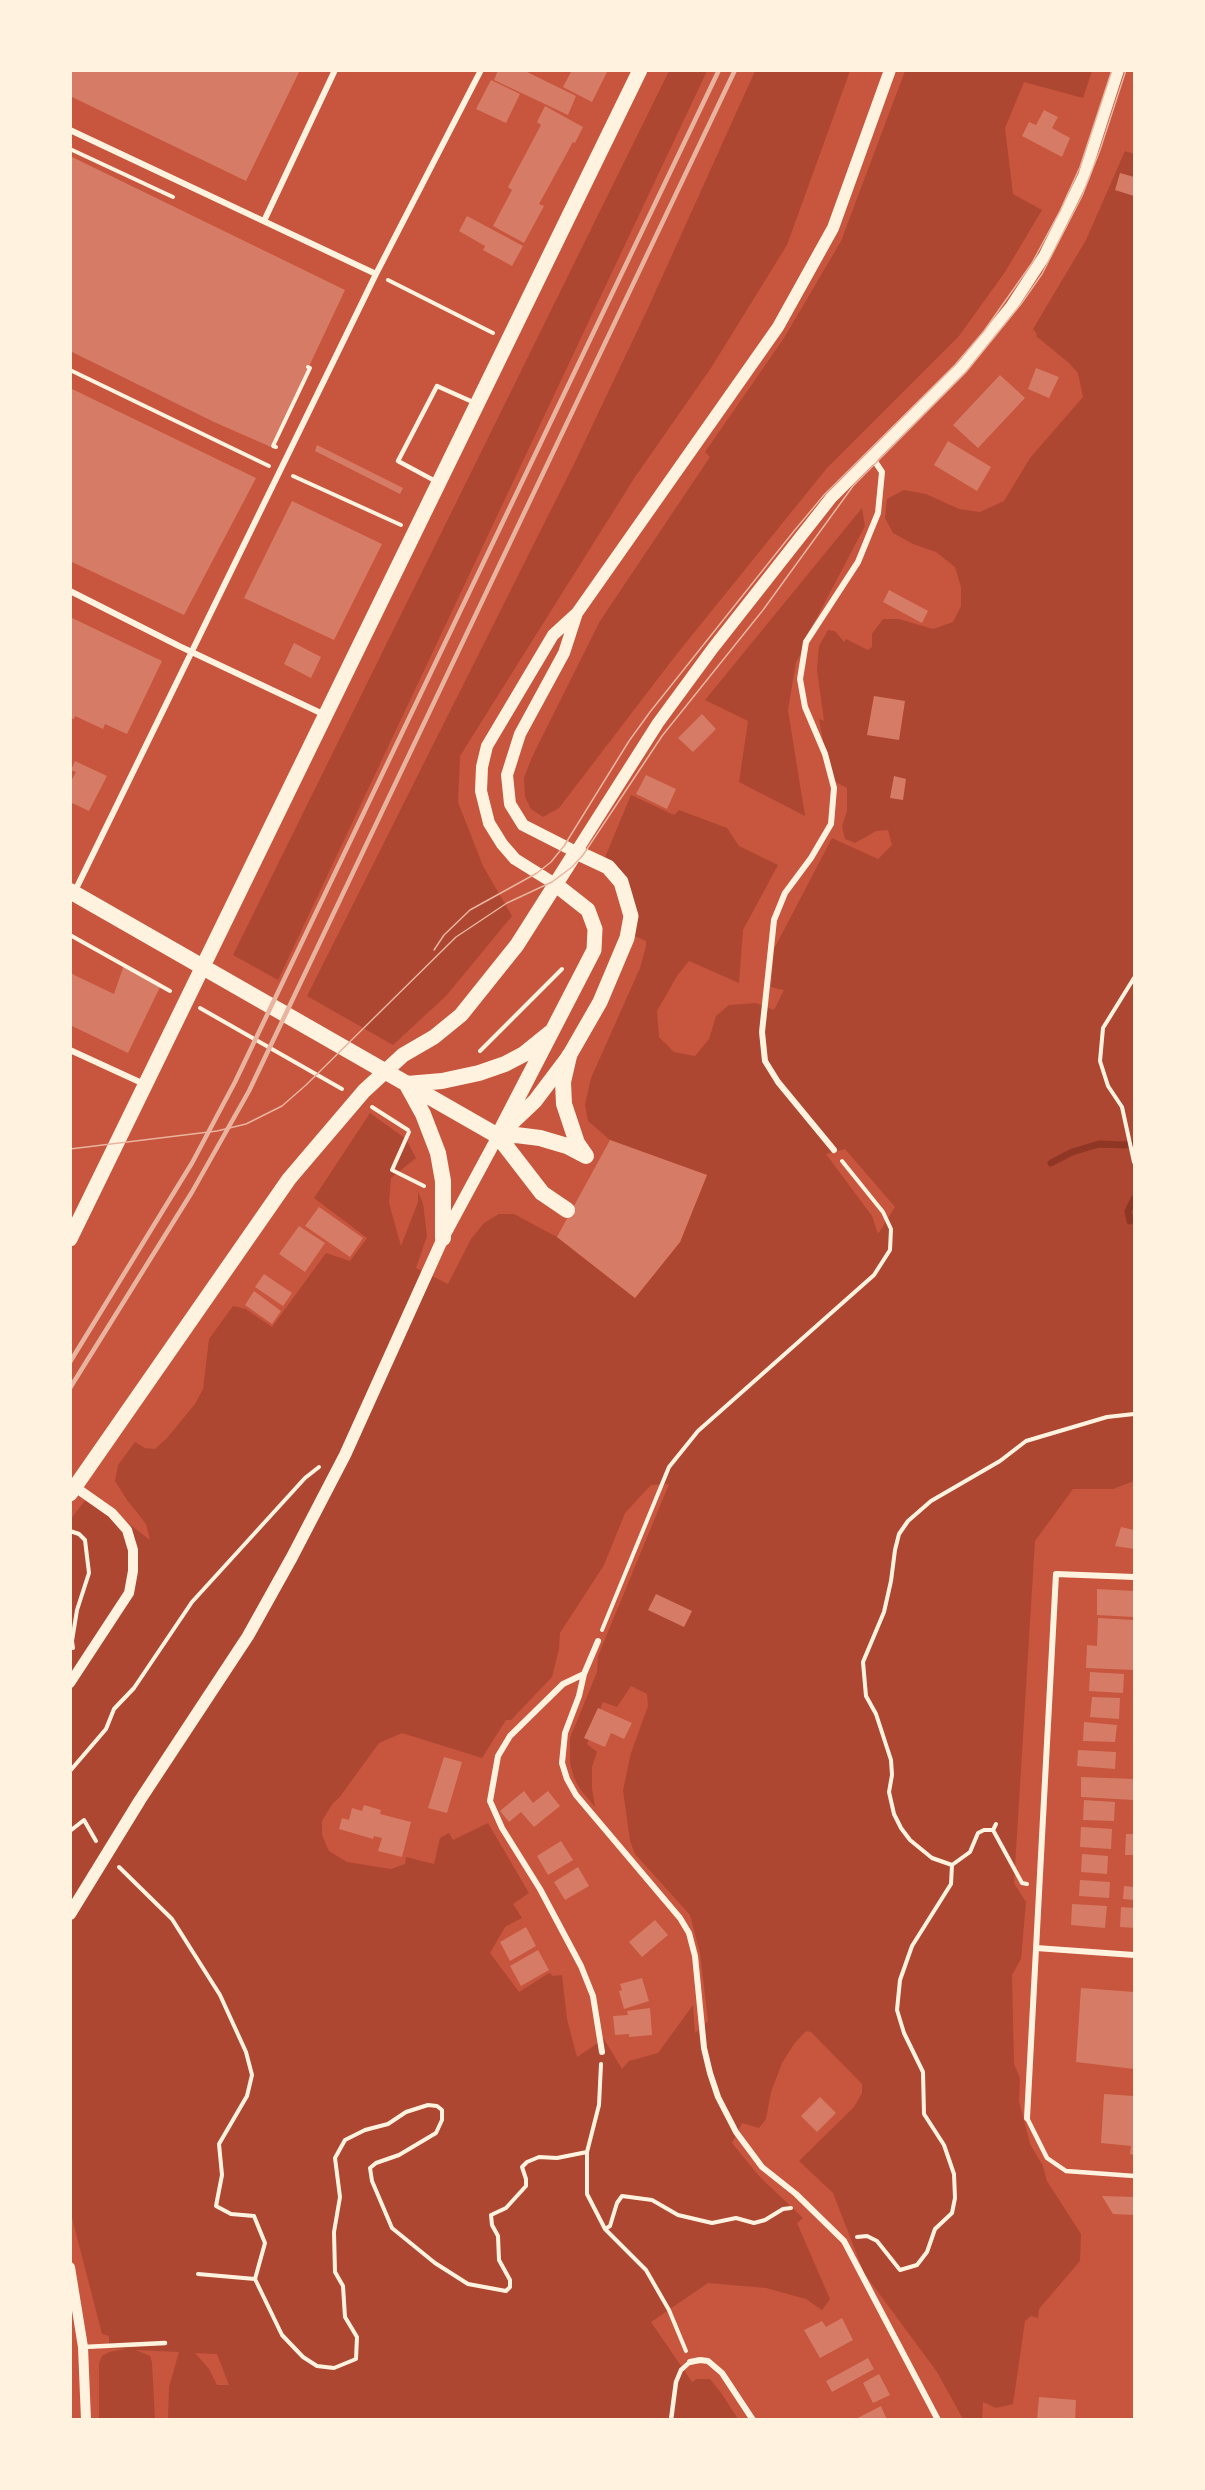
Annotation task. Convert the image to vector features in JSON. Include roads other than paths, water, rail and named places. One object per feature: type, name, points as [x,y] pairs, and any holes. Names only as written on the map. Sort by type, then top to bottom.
[{"type":"highway","points":[[70,891],[498,1136],[542,1194],[567,1210]]},
{"type":"highway","points":[[406,1084],[442,1081],[477,1065],[505,1064],[524,1054],[550,1033]]},
{"type":"highway","points":[[498,1136],[516,1135],[540,1138],[567,1146],[590,1159],[577,1143],[564,1104],[562,1082],[569,1056]]},
{"type":"highway","points":[[406,1084],[423,1114],[437,1148],[443,1181],[443,1238]]},
{"type":"main road","points":[[70,1239],[640,70]]},
{"type":"main road","points":[[70,1914],[140,1800],[248,1636],[292,1557],[338,1468],[443,1238],[594,950],[596,935],[593,918],[588,910],[555,884],[515,859],[489,823],[482,800],[482,767],[490,739],[553,635],[577,613],[778,327],[833,228],[890,70]]},
{"type":"main road","points":[[73,1490],[289,1179],[364,1091],[403,1055],[434,1037],[461,1015],[517,945],[658,723],[713,648],[831,498],[963,366],[1011,307],[1045,255],[1084,176],[1118,70]]},
{"type":"main road","points":[[498,1136],[535,1101],[569,1056],[600,1002],[620,959],[631,916],[624,888],[608,867],[529,830],[518,819],[510,804],[507,775],[510,758],[520,734],[564,653],[577,613]]},
{"type":"street","points":[[264,221],[334,70]]},
{"type":"street","points":[[70,900],[376,274],[482,70]]},
{"type":"street","points":[[70,130],[376,274]]},
{"type":"street","points":[[834,1150],[778,1082],[765,1061],[762,1032],[774,920],[785,893],[811,858],[831,824],[834,788],[825,754],[805,707],[800,679],[806,642],[858,562],[878,513],[882,472],[872,457]]},
{"type":"street","points":[[70,591],[326,715]]},
{"type":"street","points":[[70,1050],[144,1084]]},
{"type":"street","points":[[70,1683],[129,1593],[133,1571],[133,1550],[127,1530],[112,1513],[73,1490]]},
{"type":"street","points":[[1027,2118],[1056,1574],[1134,1577]]},
{"type":"street","points":[[598,1641],[564,1733],[562,1763],[567,1779],[576,1795],[680,1918],[689,1933],[695,1956],[704,2049],[718,2097],[736,2132],[762,2167],[796,2194],[843,2241],[938,2420]]},
{"type":"street","points":[[584,1674],[563,1684],[510,1736],[498,1756],[490,1801],[502,1828],[540,1889],[581,1966],[592,1996],[602,2052]]},
{"type":"street","points":[[1036,1948],[1134,1955]]},
{"type":"street","points":[[70,2267],[83,2347],[86,2420]]},
{"type":"street","points":[[690,2362],[708,2361],[722,2373],[753,2420]]},
{"type":"lane","points":[[438,482],[398,461],[437,386],[477,404]]},
{"type":"lane","points":[[1027,2118],[1047,2158],[1066,2171],[1134,2176]]},
{"type":"lane","points":[[83,2347],[165,2343]]},
{"type":"lane","points":[[671,2420],[676,2382],[681,2370],[690,2362]]},
{"type":"waterway","points":[[1051,1163],[1072,1152],[1099,1144],[1134,1143]]},
{"type":"waterway","points":[[1130,1221],[1128,1211],[1134,1199]]},
{"type":"tram line","points":[[434,950],[444,935],[470,910],[537,873],[551,862],[564,846],[629,741],[650,712],[794,531],[824,495],[955,365],[984,331],[1032,263],[1060,211],[1080,167],[1112,70]]},
{"type":"tram line","points":[[70,1149],[217,1131],[246,1124],[282,1106],[456,937],[507,903],[552,882],[572,867],[583,855],[662,736],[763,610],[853,486],[966,372],[1042,274],[1082,196],[1100,150],[1126,70]]},
{"type":"railway","points":[[70,1362],[192,1163],[235,1082],[719,70]]},
{"type":"railway","points":[[70,1388],[192,1192],[249,1091],[735,70]]}]
